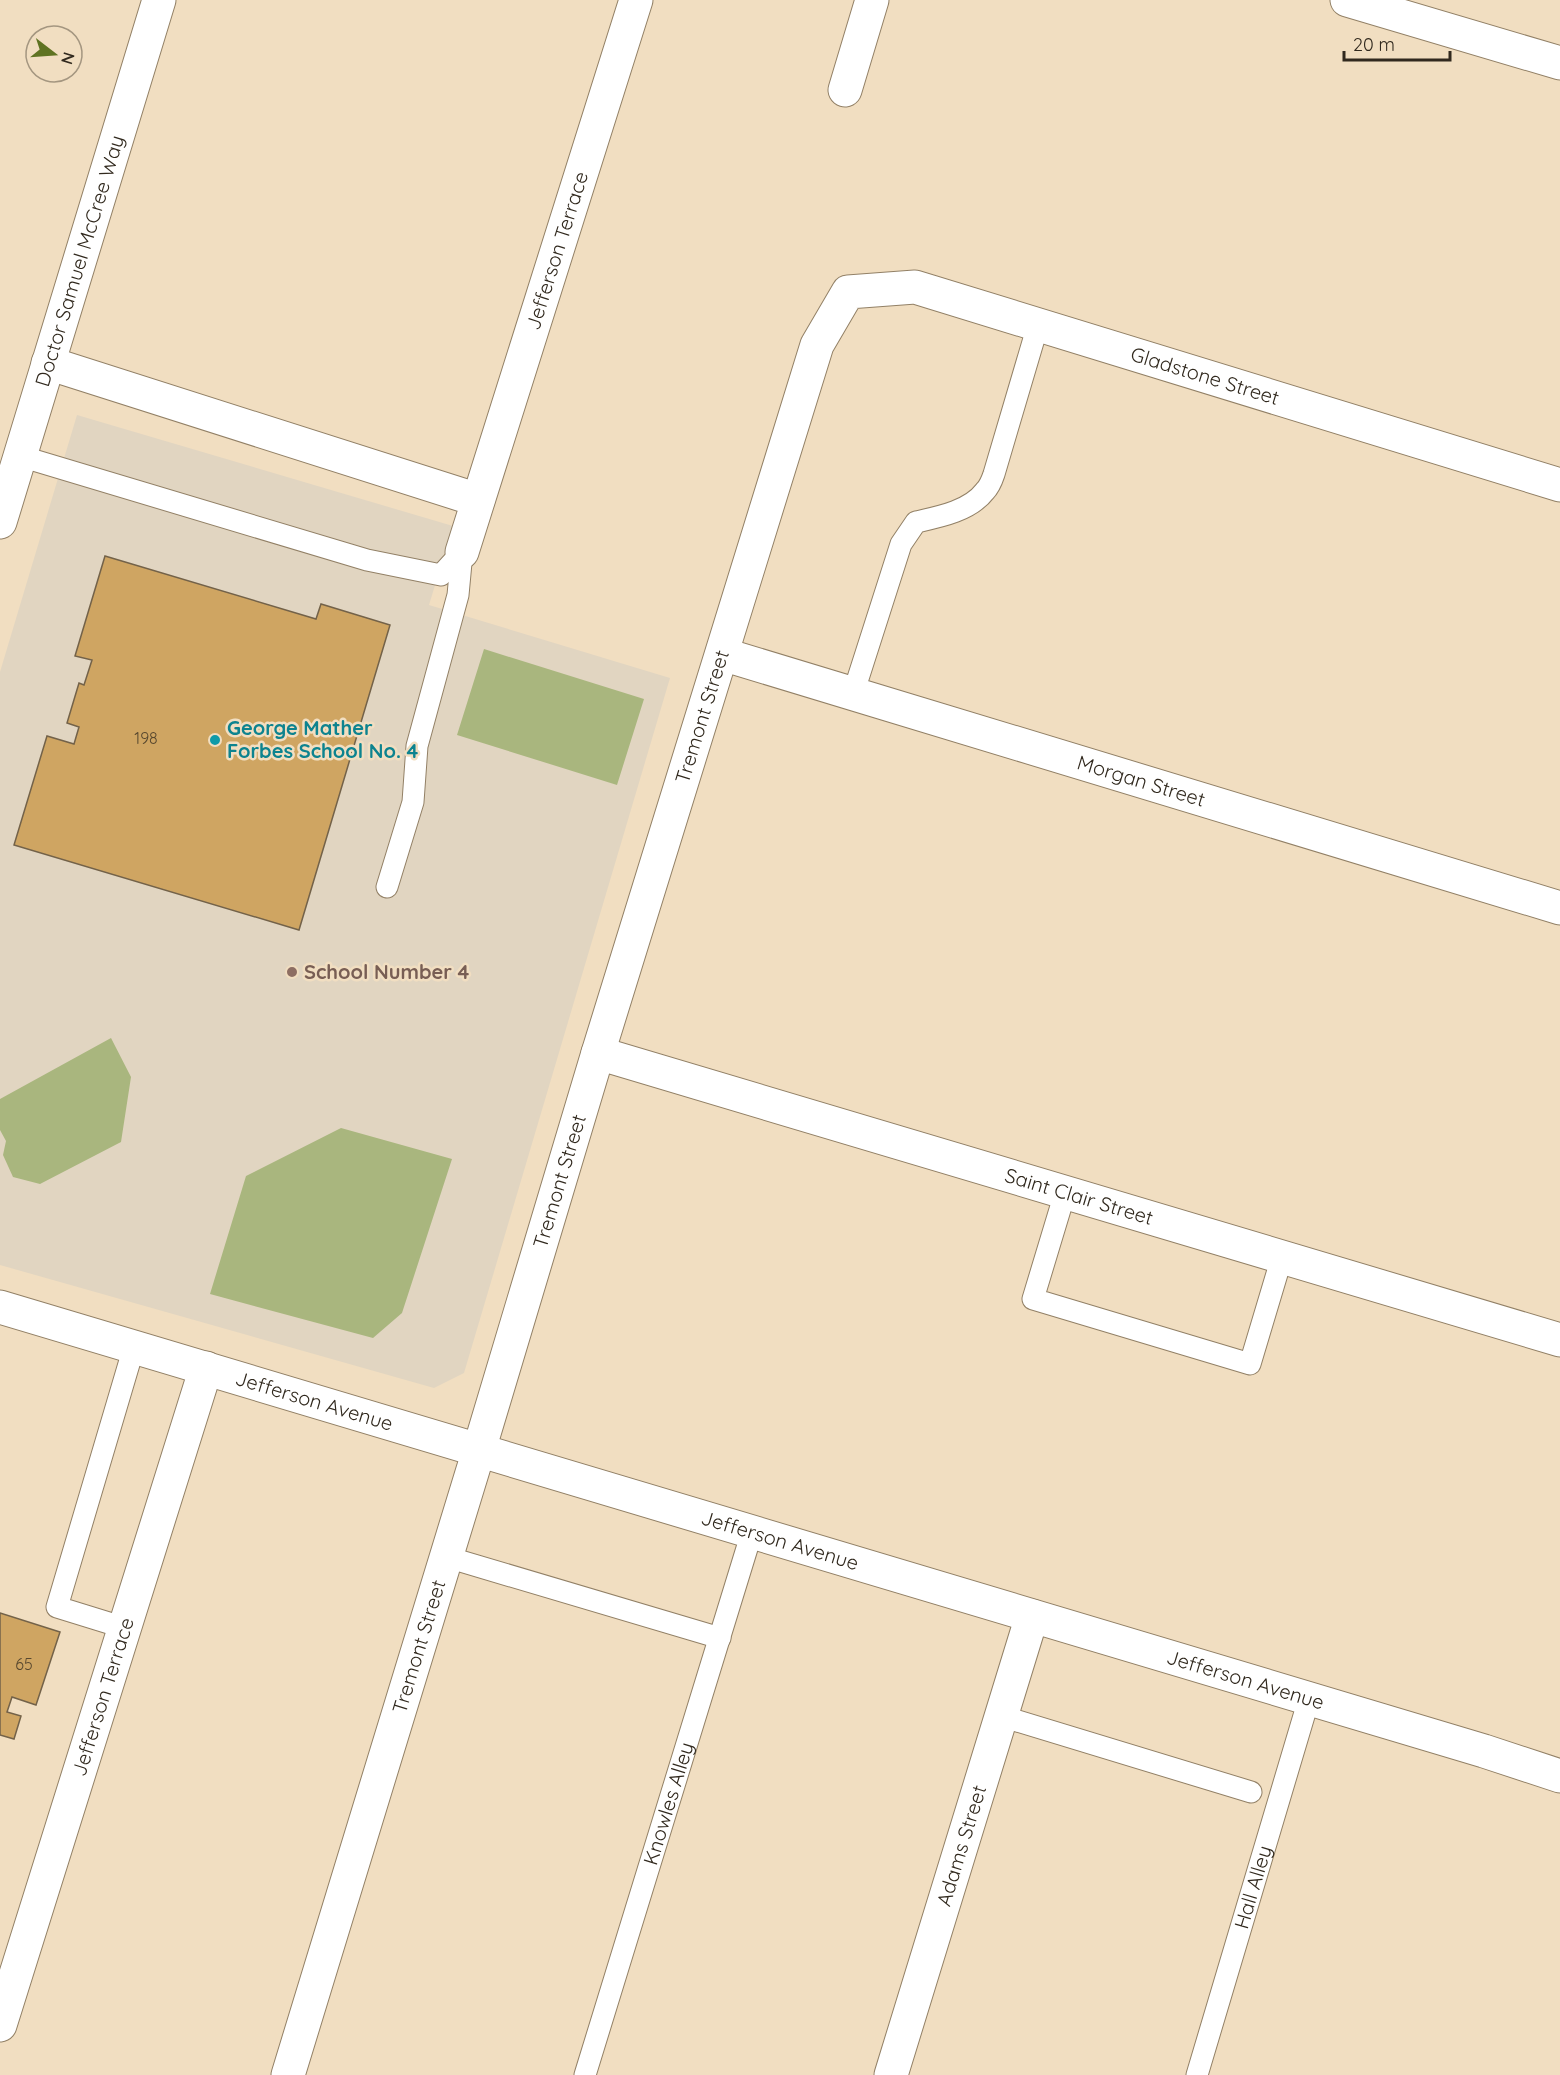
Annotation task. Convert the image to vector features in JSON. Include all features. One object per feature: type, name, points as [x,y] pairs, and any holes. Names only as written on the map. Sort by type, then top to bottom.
[{"type":"street","name":"Doctor Samuel McCree Way","points":[[0,522],[159,0]]},
{"type":"street","name":"Jefferson Terrace","points":[[462,552],[636,0]]},
{"type":"street","points":[[845,90],[872,0]]},
{"type":"street","points":[[1347,0],[1560,63]]},
{"type":"street","name":"Gladstone Street","points":[[848,292],[915,287],[1560,486]]},
{"type":"street","name":"Tremont Street","points":[[288,2075],[598,1053],[817,345],[848,292]]},
{"type":"street","points":[[48,363],[478,500]]},
{"type":"street","name":"Morgan Street","points":[[722,654],[1560,908]]},
{"type":"street","name":"Saint Clair Street","points":[[598,1053],[1560,1341]]},
{"type":"street","name":"Jefferson Avenue","points":[[0,1307],[1484,1751],[1560,1776]]},
{"type":"street","name":"Jefferson Terrace","points":[[0,2025],[206,1368]]},
{"type":"street","name":"Adams Street","points":[[891,2075],[1032,1616]]},
{"type":"lane","points":[[853,694],[901,544],[916,522],[942,516],[967,505],[985,492],[994,474],[1038,325]]},
{"type":"lane","points":[[20,456],[367,561],[441,575],[462,552]]},
{"type":"lane","points":[[387,887],[413,802],[417,746],[458,595],[462,552]]},
{"type":"lane","points":[[1065,1193],[1033,1299],[1250,1364],[1282,1257]]},
{"type":"lane","points":[[125,1628],[57,1607],[134,1347]]},
{"type":"lane","name":"Knowles Alley","points":[[585,2075],[752,1532]]},
{"type":"lane","points":[[447,1557],[720,1638]]},
{"type":"lane","name":"Hall Alley","points":[[1197,2075],[1309,1699]]},
{"type":"lane","points":[[1001,1716],[1251,1792]]},
{"type":"shaded area","name":"School Number 4","points":[[77,415],[453,526],[429,605],[670,678],[464,1373],[434,1388],[0,1265],[0,672]]},
{"type":"green space","points":[[484,649],[644,699],[617,785],[457,735]]},
{"type":"green space","points":[[111,1038],[131,1077],[121,1142],[40,1184],[13,1177],[3,1155],[6,1141],[0,1130],[0,1099]]},
{"type":"green space","points":[[341,1128],[452,1159],[402,1313],[373,1338],[210,1294],[246,1176]]},
{"type":"building","name":"George Mather Forbes School No. 4","points":[[105,556],[316,619],[321,604],[390,625],[299,930],[14,845],[47,736],[74,744],[79,727],[67,723],[79,683],[84,685],[92,660],[75,656]]},
{"type":"building","points":[[0,1613],[60,1632],[36,1705],[12,1697],[7,1712],[21,1716],[14,1739],[0,1735]]},
{"type":"place","name":"George Mather Forbes School No. 4","points":[[215,740]]},
{"type":"place","name":"School Number 4","points":[[292,972]]}]
